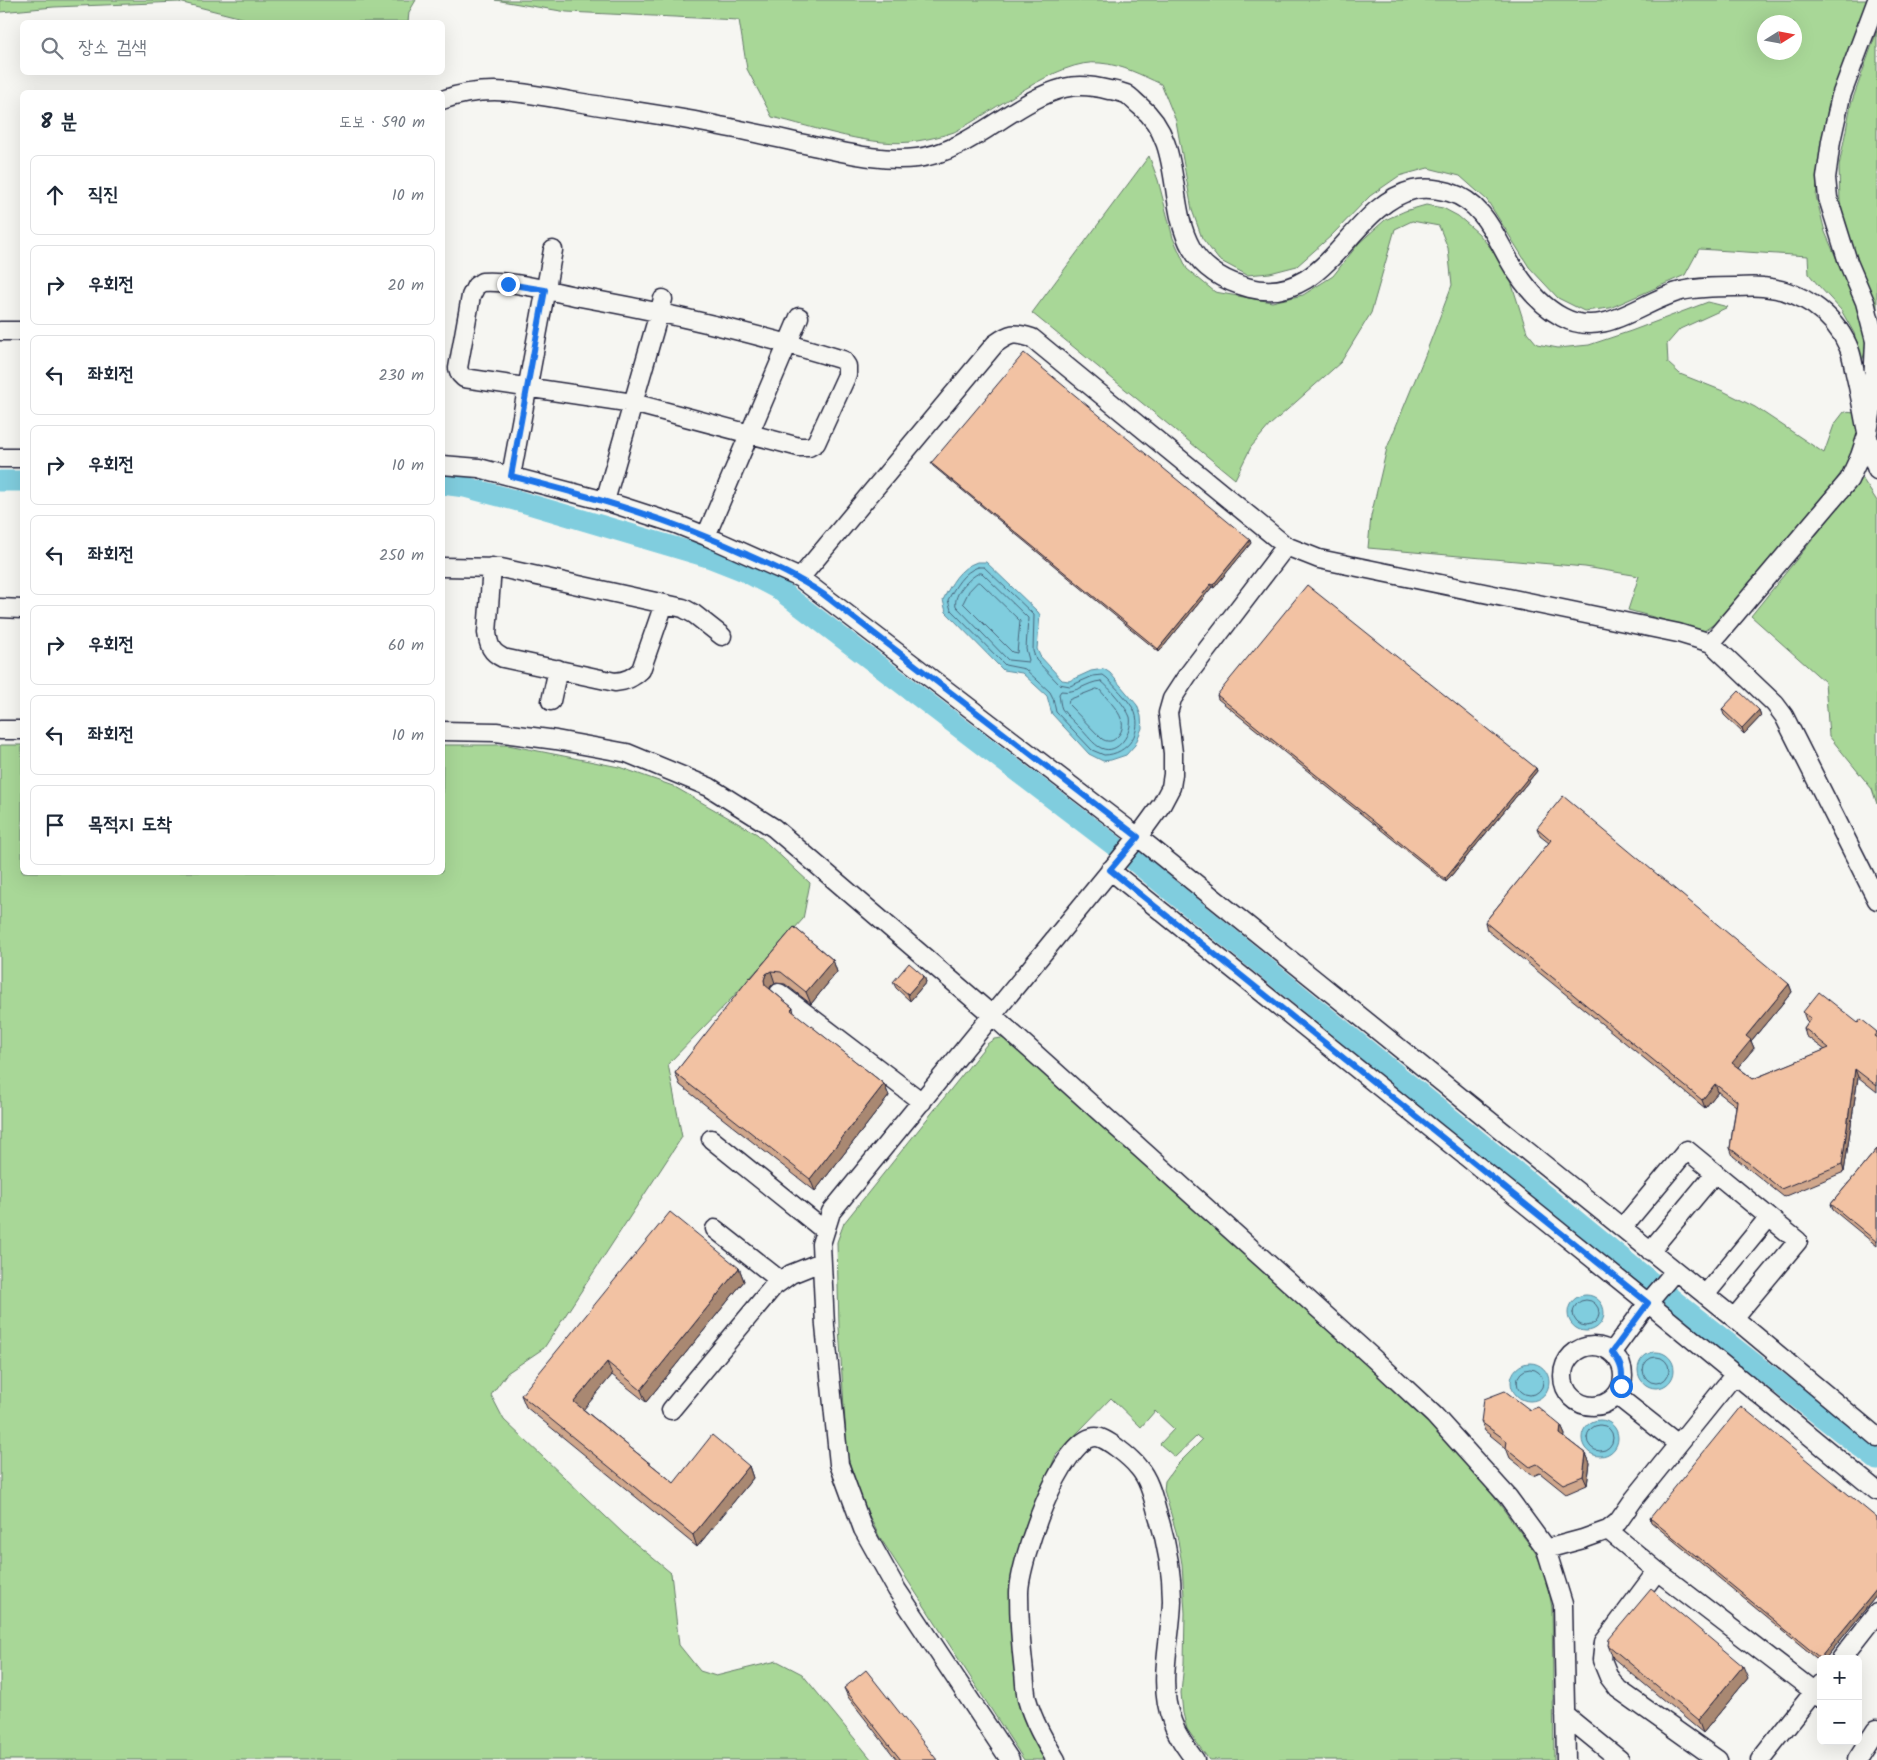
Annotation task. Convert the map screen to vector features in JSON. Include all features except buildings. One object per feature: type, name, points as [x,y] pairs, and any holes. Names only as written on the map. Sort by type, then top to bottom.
[{"type":"street","points":[[1710,643],[1849,480],[1868,432],[1872,408],[1875,341],[1865,302],[1848,262],[1828,198],[1826,178],[1831,141],[1841,96],[1877,0]]},
{"type":"street","points":[[445,99],[463,93],[502,90],[719,125],[865,157],[893,159],[917,158],[938,154],[967,140],[1041,96],[1066,87],[1092,86],[1125,94],[1149,113],[1161,132],[1170,159],[1184,234],[1196,256],[1215,274],[1247,288],[1267,291],[1292,287],[1318,272],[1370,215],[1392,198],[1414,190],[1434,188],[1458,195],[1478,208],[1492,228],[1516,272],[1541,304],[1561,317],[1577,324],[1605,323],[1665,296],[1709,286],[1767,287],[1803,298],[1821,309],[1837,327],[1849,347],[1877,470]]},
{"type":"street","points":[[511,476],[553,250]]},
{"type":"street","points":[[482,282],[661,305],[843,360],[847,375],[816,443],[809,447],[799,447],[633,403],[464,378],[460,374],[460,359],[470,296],[476,286],[482,282]]},
{"type":"street","points":[[605,501],[661,305]]},
{"type":"street","points":[[706,536],[799,317]]},
{"type":"street","points":[[0,331],[20,331]]},
{"type":"street","points":[[800,578],[995,344],[1006,335],[1016,333],[1032,338],[1286,546],[1319,559],[1678,633],[1710,643],[1775,704],[1784,716],[1877,900]]},
{"type":"street","points":[[0,458],[20,458]]},
{"type":"street","points":[[445,465],[479,468],[511,476],[605,501],[676,524],[800,578],[823,594],[1124,853],[1651,1299],[1735,1374],[1877,1491]]},
{"type":"street","points":[[1010,1760],[897,1590],[863,1529],[839,1464],[825,1326],[821,1244],[831,1212],[1162,804],[1171,788],[1173,767],[1168,714],[1172,699],[1187,676],[1286,546]]},
{"type":"street","points":[[445,567],[492,567],[683,608],[694,614],[722,636]]},
{"type":"street","points":[[492,567],[487,633],[493,653],[503,658],[558,670],[615,682],[633,678],[640,670],[664,604]]},
{"type":"street","points":[[0,608],[20,609]]},
{"type":"street","points":[[551,701],[558,670]]},
{"type":"street","points":[[0,730],[20,730]]},
{"type":"street","points":[[445,731],[496,732],[556,740],[626,753],[709,787],[774,828],[992,1015],[1434,1414],[1508,1497],[1546,1549],[1563,1604],[1566,1760]]},
{"type":"street","points":[[1124,853],[1622,1228],[1650,1251],[1671,1275],[1705,1295],[1877,1437]]},
{"type":"street","points":[[779,993],[922,1102]]},
{"type":"street","points":[[711,1139],[825,1231]]},
{"type":"street","points":[[1622,1228],[1687,1150],[1798,1241],[1734,1318]]},
{"type":"street","points":[[1650,1251],[1715,1173]]},
{"type":"street","points":[[1705,1295],[1769,1217]]},
{"type":"street","points":[[715,1229],[782,1281]]},
{"type":"street","points":[[671,1410],[773,1287],[791,1274],[822,1262]]},
{"type":"street","points":[[1612,1352],[1671,1275]]},
{"type":"street","points":[[1585,1346],[1594,1346],[1604,1347],[1612,1352],[1622,1368],[1623,1377],[1616,1395],[1601,1405],[1591,1406],[1582,1404],[1574,1399],[1564,1383],[1565,1364],[1576,1350],[1585,1346]]},
{"type":"street","points":[[1546,1549],[1608,1530],[1618,1522],[1735,1374]]},
{"type":"street","points":[[1616,1395],[1678,1444]]},
{"type":"street","points":[[1056,1760],[1039,1731],[1026,1697],[1021,1647],[1019,1591],[1027,1548],[1049,1493],[1072,1451],[1082,1442],[1096,1437],[1105,1440],[1139,1468],[1153,1497],[1166,1543],[1172,1601],[1166,1675],[1167,1702],[1171,1721],[1182,1742],[1195,1760]]},
{"type":"street","points":[[1608,1530],[1657,1571],[1817,1690]]},
{"type":"street","points":[[1657,1571],[1604,1642],[1602,1660],[1608,1677],[1618,1689],[1718,1760]]},
{"type":"street","points":[[1844,1655],[1877,1614]]},
{"type":"street","points":[[1760,1760],[1817,1692]]},
{"type":"street","points":[[1565,1715],[1620,1760]]},
{"type":"street","points":[[1857,1760],[1869,1730]]},
{"type":"green space","points":[[0,0],[416,0],[409,12],[408,20],[250,20],[179,2],[54,7],[0,12]]},
{"type":"green space","points":[[495,0],[1870,0],[1844,68],[1821,152],[1816,196],[1825,232],[1856,297],[1867,344],[1862,362],[1854,333],[1841,310],[1809,274],[1808,256],[1699,249],[1685,275],[1610,308],[1584,311],[1558,298],[1529,267],[1487,200],[1460,176],[1428,168],[1399,176],[1370,196],[1331,236],[1297,266],[1270,273],[1247,275],[1219,260],[1202,238],[1192,210],[1176,121],[1161,84],[1116,66],[1100,63],[1083,64],[1065,69],[1046,78],[954,132],[900,143],[864,140],[772,117],[747,69],[739,20],[567,12]]},
{"type":"green space","points":[[1877,31],[1877,313],[1858,264],[1840,205],[1839,166],[1851,104]]},
{"type":"green space","points":[[1149,156],[1158,180],[1173,238],[1187,269],[1215,292],[1272,302],[1303,295],[1333,276],[1359,243],[1385,220],[1405,211],[1426,205],[1443,208],[1458,216],[1478,233],[1500,259],[1509,275],[1527,332],[1537,344],[1558,348],[1589,345],[1708,302],[1728,307],[1680,329],[1667,344],[1668,363],[1680,374],[1723,391],[1755,407],[1824,453],[1834,425],[1844,412],[1856,413],[1858,432],[1851,457],[1836,480],[1714,624],[1704,631],[1628,610],[1639,576],[1585,567],[1368,548],[1371,516],[1387,448],[1452,285],[1448,248],[1439,226],[1412,221],[1395,229],[1371,313],[1341,362],[1270,425],[1251,447],[1235,479],[1032,313]]},
{"type":"green space","points":[[1862,478],[1877,501],[1877,804],[1872,789],[1829,736],[1825,682],[1751,616]]},
{"type":"green space","points":[[0,745],[20,745],[20,875],[445,875],[445,745],[508,745],[619,767],[673,786],[757,834],[810,883],[803,919],[732,998],[668,1064],[682,1137],[544,1348],[507,1373],[491,1395],[504,1420],[624,1534],[671,1573],[679,1645],[700,1671],[716,1676],[777,1661],[802,1674],[872,1760],[0,1760]]},
{"type":"green space","points":[[1002,1038],[1010,1042],[1428,1421],[1492,1494],[1535,1552],[1546,1574],[1552,1608],[1554,1760],[1209,1760],[1187,1729],[1183,1713],[1181,1693],[1185,1613],[1182,1564],[1177,1535],[1164,1490],[1165,1481],[1175,1467],[1202,1440],[1197,1436],[1175,1457],[1160,1444],[1174,1429],[1155,1411],[1141,1427],[1111,1398],[1056,1455],[1022,1539],[1013,1590],[1048,1760],[1024,1760],[879,1536],[859,1495],[847,1454],[839,1327],[837,1242],[844,1223],[987,1044],[994,1039]]},
{"type":"water","points":[[977,562],[986,562],[1038,612],[1040,615],[1037,649],[1040,656],[1062,680],[1069,681],[1091,671],[1104,669],[1110,673],[1137,705],[1141,716],[1142,728],[1135,745],[1126,755],[1103,761],[1089,754],[1052,714],[1047,696],[1022,673],[1003,670],[946,612],[943,600],[953,583],[960,572]]},
{"type":"water","points":[[1586,1295],[1593,1296],[1599,1300],[1603,1306],[1603,1320],[1599,1326],[1593,1330],[1586,1331],[1579,1330],[1573,1326],[1569,1320],[1568,1313],[1569,1306],[1573,1300],[1579,1296]]},
{"type":"water","points":[[1656,1352],[1663,1353],[1669,1357],[1673,1363],[1673,1377],[1669,1383],[1663,1387],[1656,1388],[1649,1387],[1643,1383],[1639,1377],[1638,1370],[1639,1363],[1643,1357],[1649,1353]]},
{"type":"water","points":[[1530,1363],[1543,1369],[1549,1382],[1543,1395],[1530,1401],[1517,1395],[1511,1382],[1517,1369]]},
{"type":"water","points":[[1600,1420],[1607,1421],[1613,1425],[1617,1431],[1617,1445],[1613,1451],[1607,1455],[1600,1456],[1593,1455],[1587,1451],[1583,1445],[1582,1438],[1583,1431],[1587,1425],[1593,1421]]},
{"type":"waterway","points":[[0,481],[20,481]]},
{"type":"waterway","points":[[445,484],[465,487],[522,502],[711,558],[744,571],[778,589],[1137,863],[1677,1303],[1877,1460]]},
{"type":"route","points":[[508,284],[545,290],[511,476],[605,501],[676,524],[800,578],[1138,837],[1110,870],[1648,1303],[1612,1352],[1622,1368],[1621,1386]]}]
